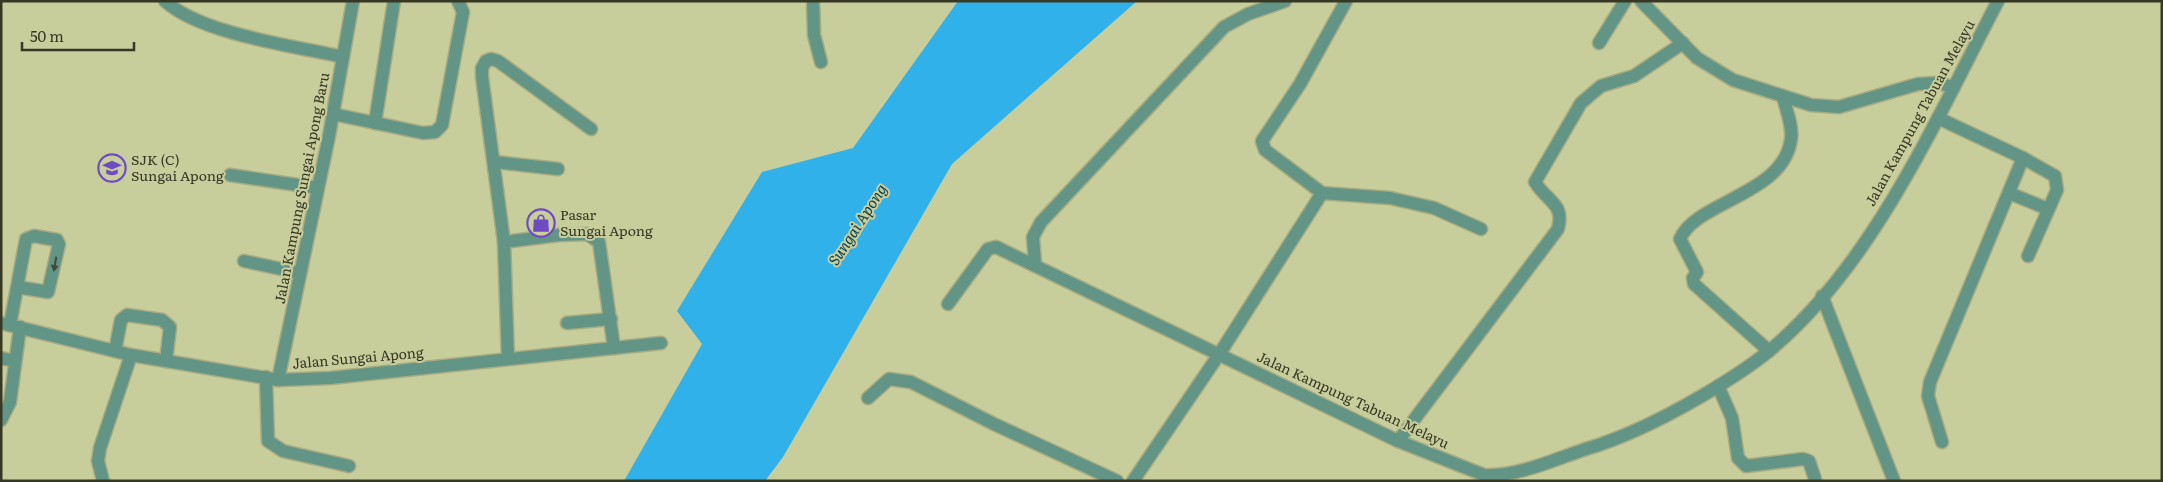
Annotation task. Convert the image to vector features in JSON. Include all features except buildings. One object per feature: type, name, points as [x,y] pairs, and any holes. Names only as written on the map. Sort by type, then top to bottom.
[{"type":"street","points":[[164,1],[191,17],[229,31],[343,57]]},
{"type":"street","name":"Jalan Kampung Sungai Apong Baru","points":[[349,466],[283,451],[268,441],[272,378],[300,273],[333,114],[352,1]]},
{"type":"street","points":[[375,123],[394,1]]},
{"type":"street","points":[[333,114],[423,133],[435,132],[442,125],[463,12],[458,1]]},
{"type":"street","points":[[813,1],[814,35],[821,62]]},
{"type":"street","points":[[1035,264],[1033,237],[1041,222],[1190,62],[1224,27],[1248,14],[1285,1]]},
{"type":"street","points":[[1346,1],[1300,84],[1262,141],[1265,150],[1322,193],[1390,198],[1434,208],[1481,229]]},
{"type":"street","points":[[1600,43],[1626,1]]},
{"type":"street","points":[[1641,1],[1697,58],[1733,80],[1811,105],[1839,107],[1918,84],[1938,83],[1954,86]]},
{"type":"street","name":"Jalan Kampung Tabuan Melayu","points":[[948,304],[988,248],[996,246],[1398,441],[1482,478],[1515,471],[1612,441],[1679,410],[1718,386],[1769,350],[1822,296],[1856,255],[1881,217],[1938,118],[1998,1]]},
{"type":"street","points":[[1398,441],[1558,229],[1560,219],[1559,208],[1541,193],[1535,182],[1581,103],[1602,86],[1634,76],[1683,43]]},
{"type":"street","points":[[508,359],[504,242],[495,162],[482,77],[482,68],[486,61],[491,59],[498,61],[590,129]]},
{"type":"street","points":[[1769,350],[1694,284],[1697,272],[1680,239],[1683,231],[1704,216],[1744,194],[1778,169],[1792,137],[1783,97]]},
{"type":"street","points":[[1938,118],[2023,158],[2056,176],[2057,190],[2028,256]]},
{"type":"street","points":[[1942,442],[1928,396],[1930,382],[2023,158]]},
{"type":"street","points":[[495,162],[558,169]]},
{"type":"street","points":[[230,175],[318,188]]},
{"type":"street","points":[[1133,481],[1220,353],[1322,193]]},
{"type":"street","points":[[2009,193],[2048,208]]},
{"type":"street","points":[[504,242],[559,235],[587,234],[599,242],[614,348]]},
{"type":"street","points":[[1,420],[10,402],[16,361],[10,325],[17,287],[26,239],[34,236],[57,240],[58,244],[48,292],[17,287]]},
{"type":"street","points":[[244,261],[300,273]]},
{"type":"street","points":[[1822,296],[1894,481]]},
{"type":"street","points":[[115,351],[121,320],[127,315],[162,320],[170,327],[166,360]]},
{"type":"street","points":[[567,324],[611,319]]},
{"type":"street","name":"Jalan Sungai Apong","points":[[10,325],[131,355],[272,378],[330,378],[662,342]]},
{"type":"street","points":[[104,481],[98,461],[100,448],[131,355]]},
{"type":"street","points":[[1,358],[16,361]]},
{"type":"street","points":[[868,398],[889,379],[911,382],[994,424],[1118,481]]},
{"type":"street","points":[[1718,386],[1732,418],[1738,458],[1746,466],[1803,459],[1809,461],[1815,479]]},
{"type":"water","name":"Sungai Apong","points":[[958,1],[1137,1],[952,164],[783,457],[765,481],[624,481],[702,344],[677,311],[762,172],[853,148]]},
{"type":"place","name":"SJK (C) Sungai Apong","points":[[112,168]]},
{"type":"place","name":"Pasar Sungai Apong","points":[[541,223]]}]
